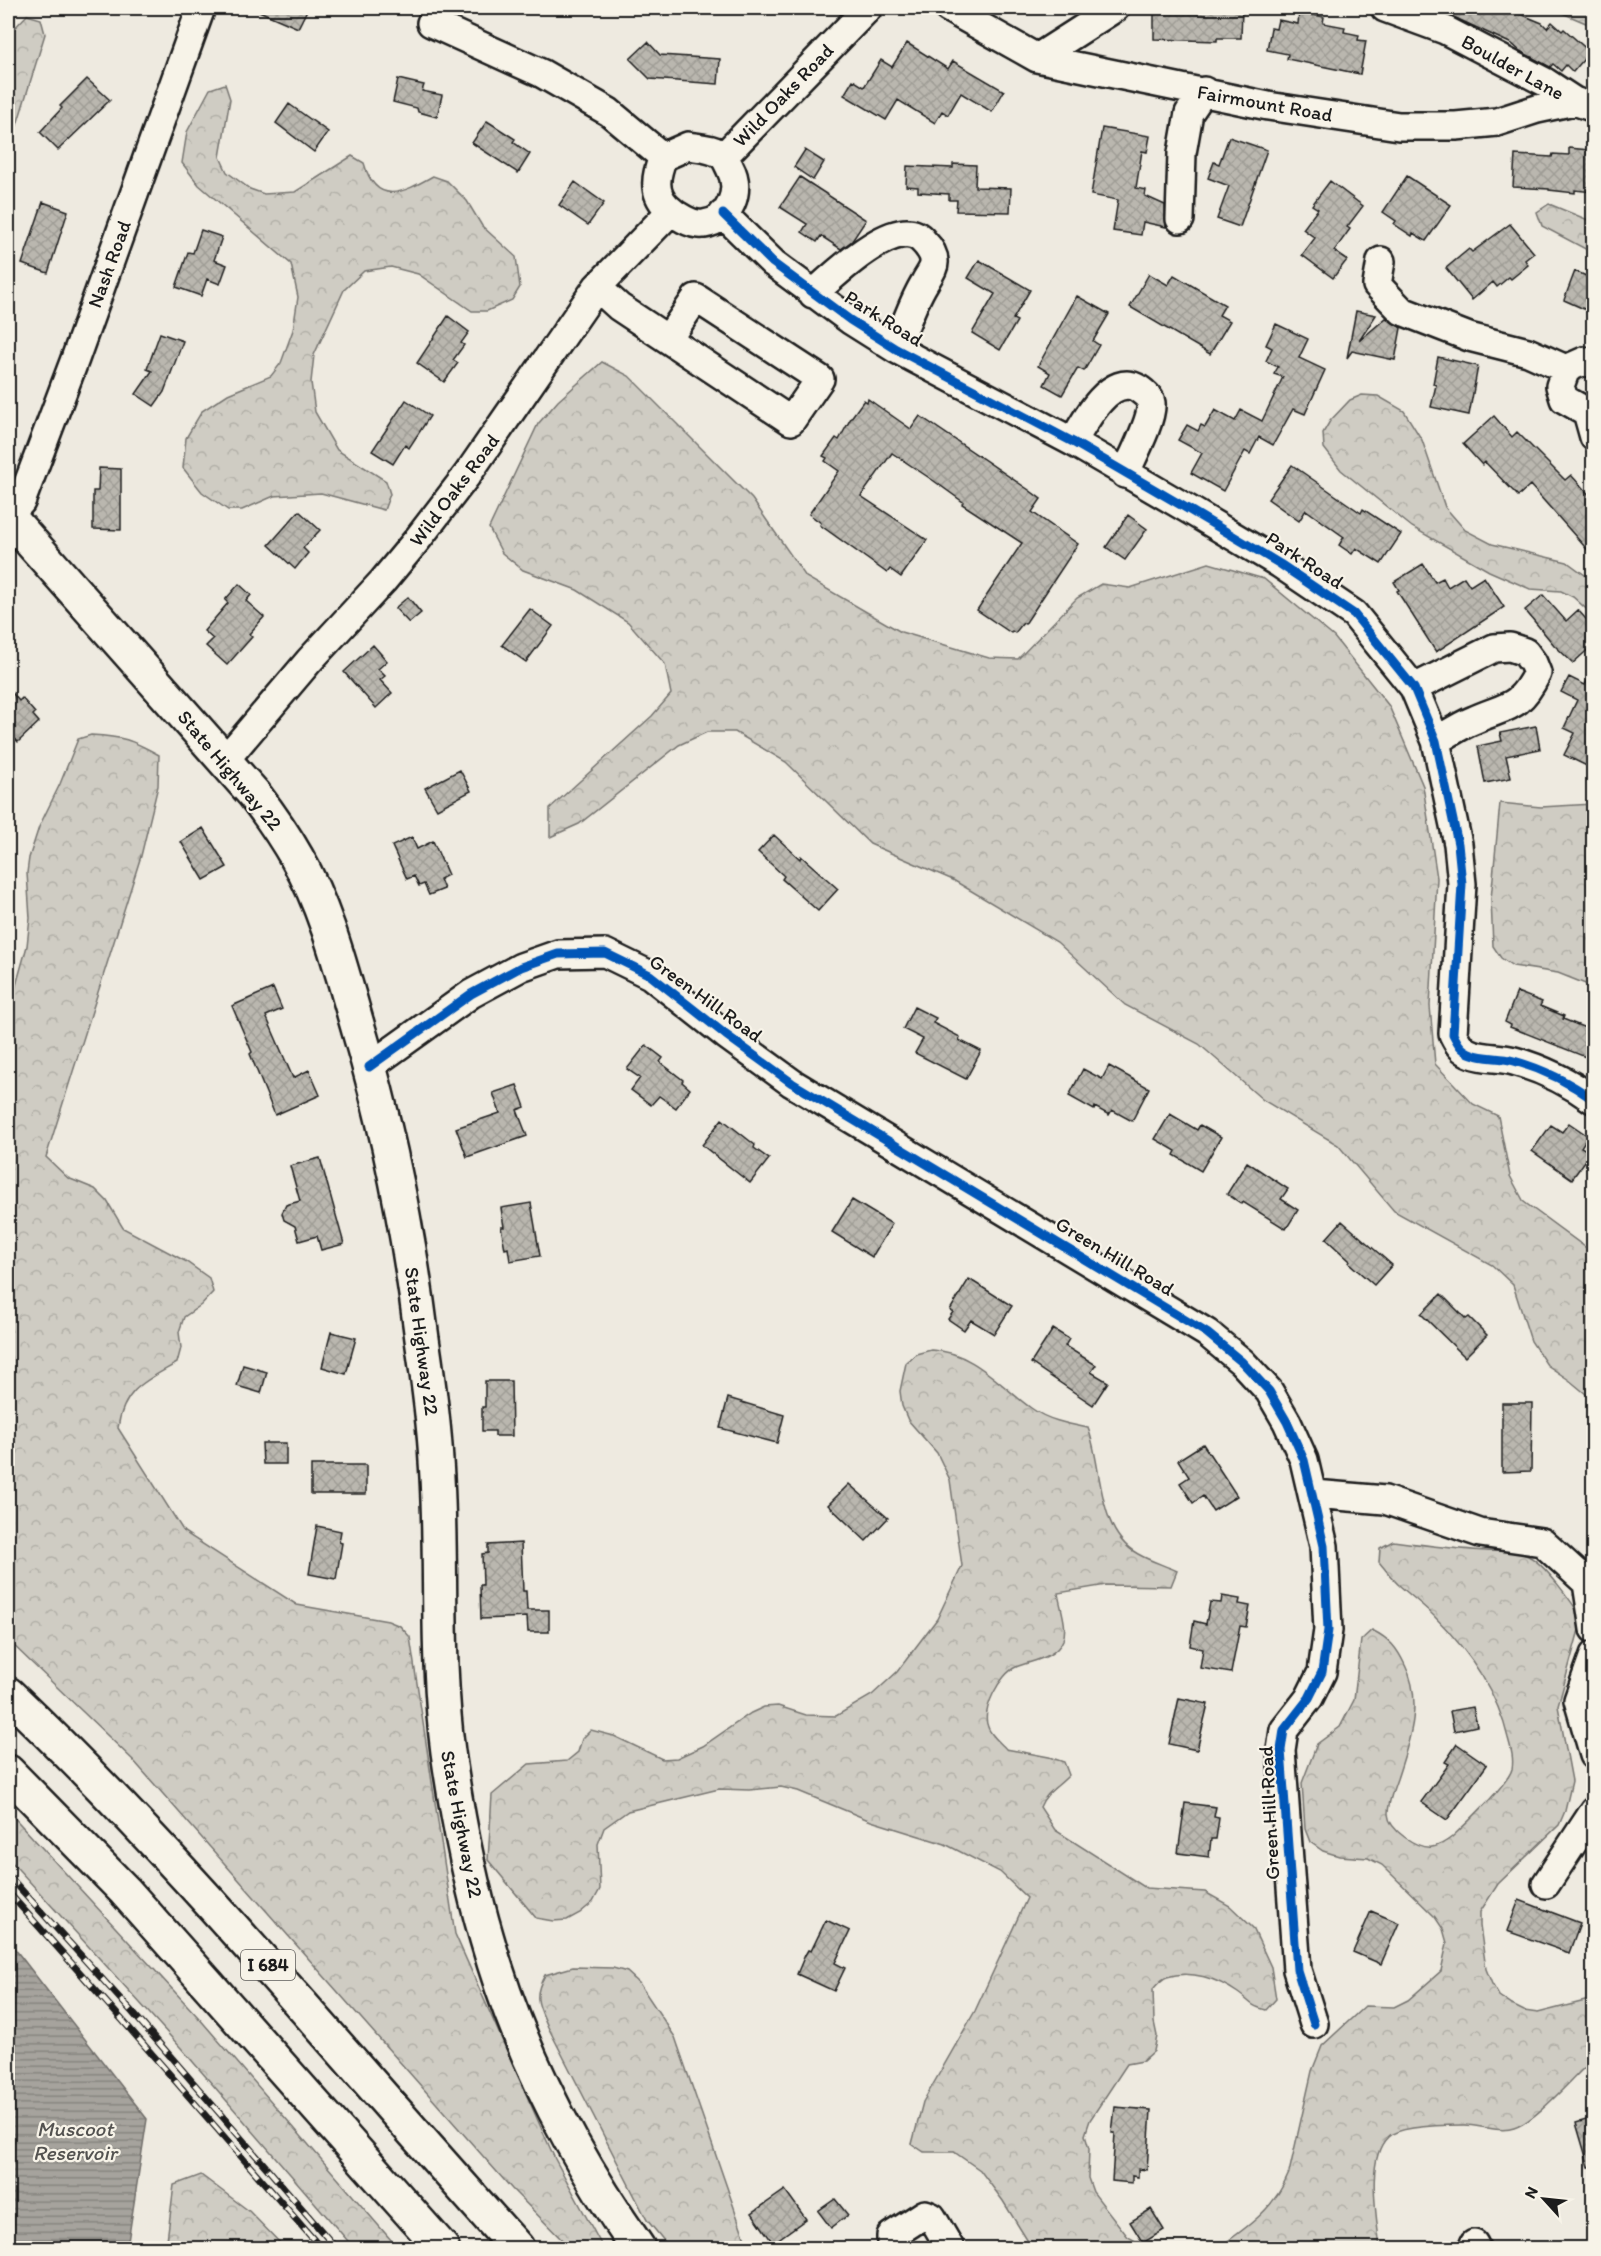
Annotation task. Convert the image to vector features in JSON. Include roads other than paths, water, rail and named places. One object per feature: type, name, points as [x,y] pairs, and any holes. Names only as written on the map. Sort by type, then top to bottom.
[{"type":"main road","name":"State Highway 22","points":[[8,516],[225,760],[277,824],[298,860],[328,932],[369,1067],[389,1143],[405,1224],[428,1384],[436,1460],[445,1725],[457,1810],[470,1877],[487,1942],[531,2059],[559,2117],[589,2171],[638,2248]]},
{"type":"main road","name":"I 684","points":[[8,1694],[64,1748],[167,1855],[270,1967],[517,2248]]},
{"type":"main road","name":"I 684","points":[[8,1772],[125,1891],[442,2248]]},
{"type":"street","name":"Nash Road","points":[[8,516],[21,502],[201,8]]},
{"type":"street","name":"Wild Oaks Road","points":[[724,156],[868,8]]},
{"type":"street","name":"Fairmount Road","points":[[948,8],[1037,58],[1268,106],[1399,126],[1456,126],[1497,122],[1537,109],[1584,104]]},
{"type":"street","points":[[1037,58],[1115,8]]},
{"type":"street","name":"Boulder Lane","points":[[1385,8],[1445,30],[1584,104]]},
{"type":"street","points":[[431,23],[542,73],[609,112],[663,157],[657,173],[656,186],[660,200],[671,211],[692,223],[702,225],[713,222],[723,214]]},
{"type":"street","points":[[1180,219],[1182,153],[1189,113],[1204,91]]},
{"type":"street","name":"Wild Oaks Road","points":[[663,157],[688,147],[711,149],[724,156],[733,174],[735,187],[733,203],[723,214]]},
{"type":"street","name":"Wild Oaks Road","points":[[225,760],[302,669],[383,581],[417,540],[473,466],[597,287],[671,211]]},
{"type":"street","name":"Park Road","points":[[723,214],[772,263],[813,294],[896,349],[1073,442],[1280,564],[1354,614],[1414,688],[1436,741],[1458,844],[1462,884],[1453,1034],[1459,1047],[1472,1054],[1512,1060],[1547,1072],[1579,1089],[1593,1100]]},
{"type":"street","points":[[813,294],[861,252],[889,237],[909,234],[919,236],[930,248],[934,261],[916,297],[896,349]]},
{"type":"street","points":[[1381,261],[1377,285],[1402,311],[1469,337],[1528,352],[1566,369]]},
{"type":"street","points":[[597,287],[619,307],[791,421],[820,379],[696,298],[668,339]]},
{"type":"street","points":[[1591,420],[1564,399],[1560,386],[1566,369],[1584,361],[1593,364]]},
{"type":"street","points":[[1073,442],[1092,409],[1108,392],[1127,386],[1136,387],[1149,398],[1151,404],[1146,426],[1125,474]]},
{"type":"street","points":[[1414,688],[1494,648],[1510,647],[1526,652],[1533,663],[1537,673],[1528,692],[1509,707],[1474,720],[1436,741]]},
{"type":"street","name":"Green Hill Road","points":[[369,1067],[471,994],[521,967],[558,954],[605,953],[650,975],[792,1083],[1207,1333],[1242,1362],[1269,1391],[1287,1422],[1304,1460],[1314,1494],[1324,1546],[1328,1630],[1322,1672],[1310,1698],[1284,1730],[1281,1750],[1297,1970],[1314,2024]]},
{"type":"street","points":[[1314,1494],[1385,1500],[1480,1533],[1542,1542],[1587,1583],[1593,1629]]},
{"type":"street","points":[[1593,1655],[1578,1700],[1593,1755]]},
{"type":"street","points":[[1546,1884],[1593,1811]]},
{"type":"street","points":[[891,2248],[891,2236],[925,2214],[932,2217],[950,2248]]},
{"type":"water","name":"Muscoot Reservoir","points":[[8,1940],[147,2119],[127,2248],[8,2248]]},
{"type":"railway","points":[[8,1875],[133,2013],[336,2248]]},
{"type":"railway","points":[[8,1892],[321,2248]]}]
